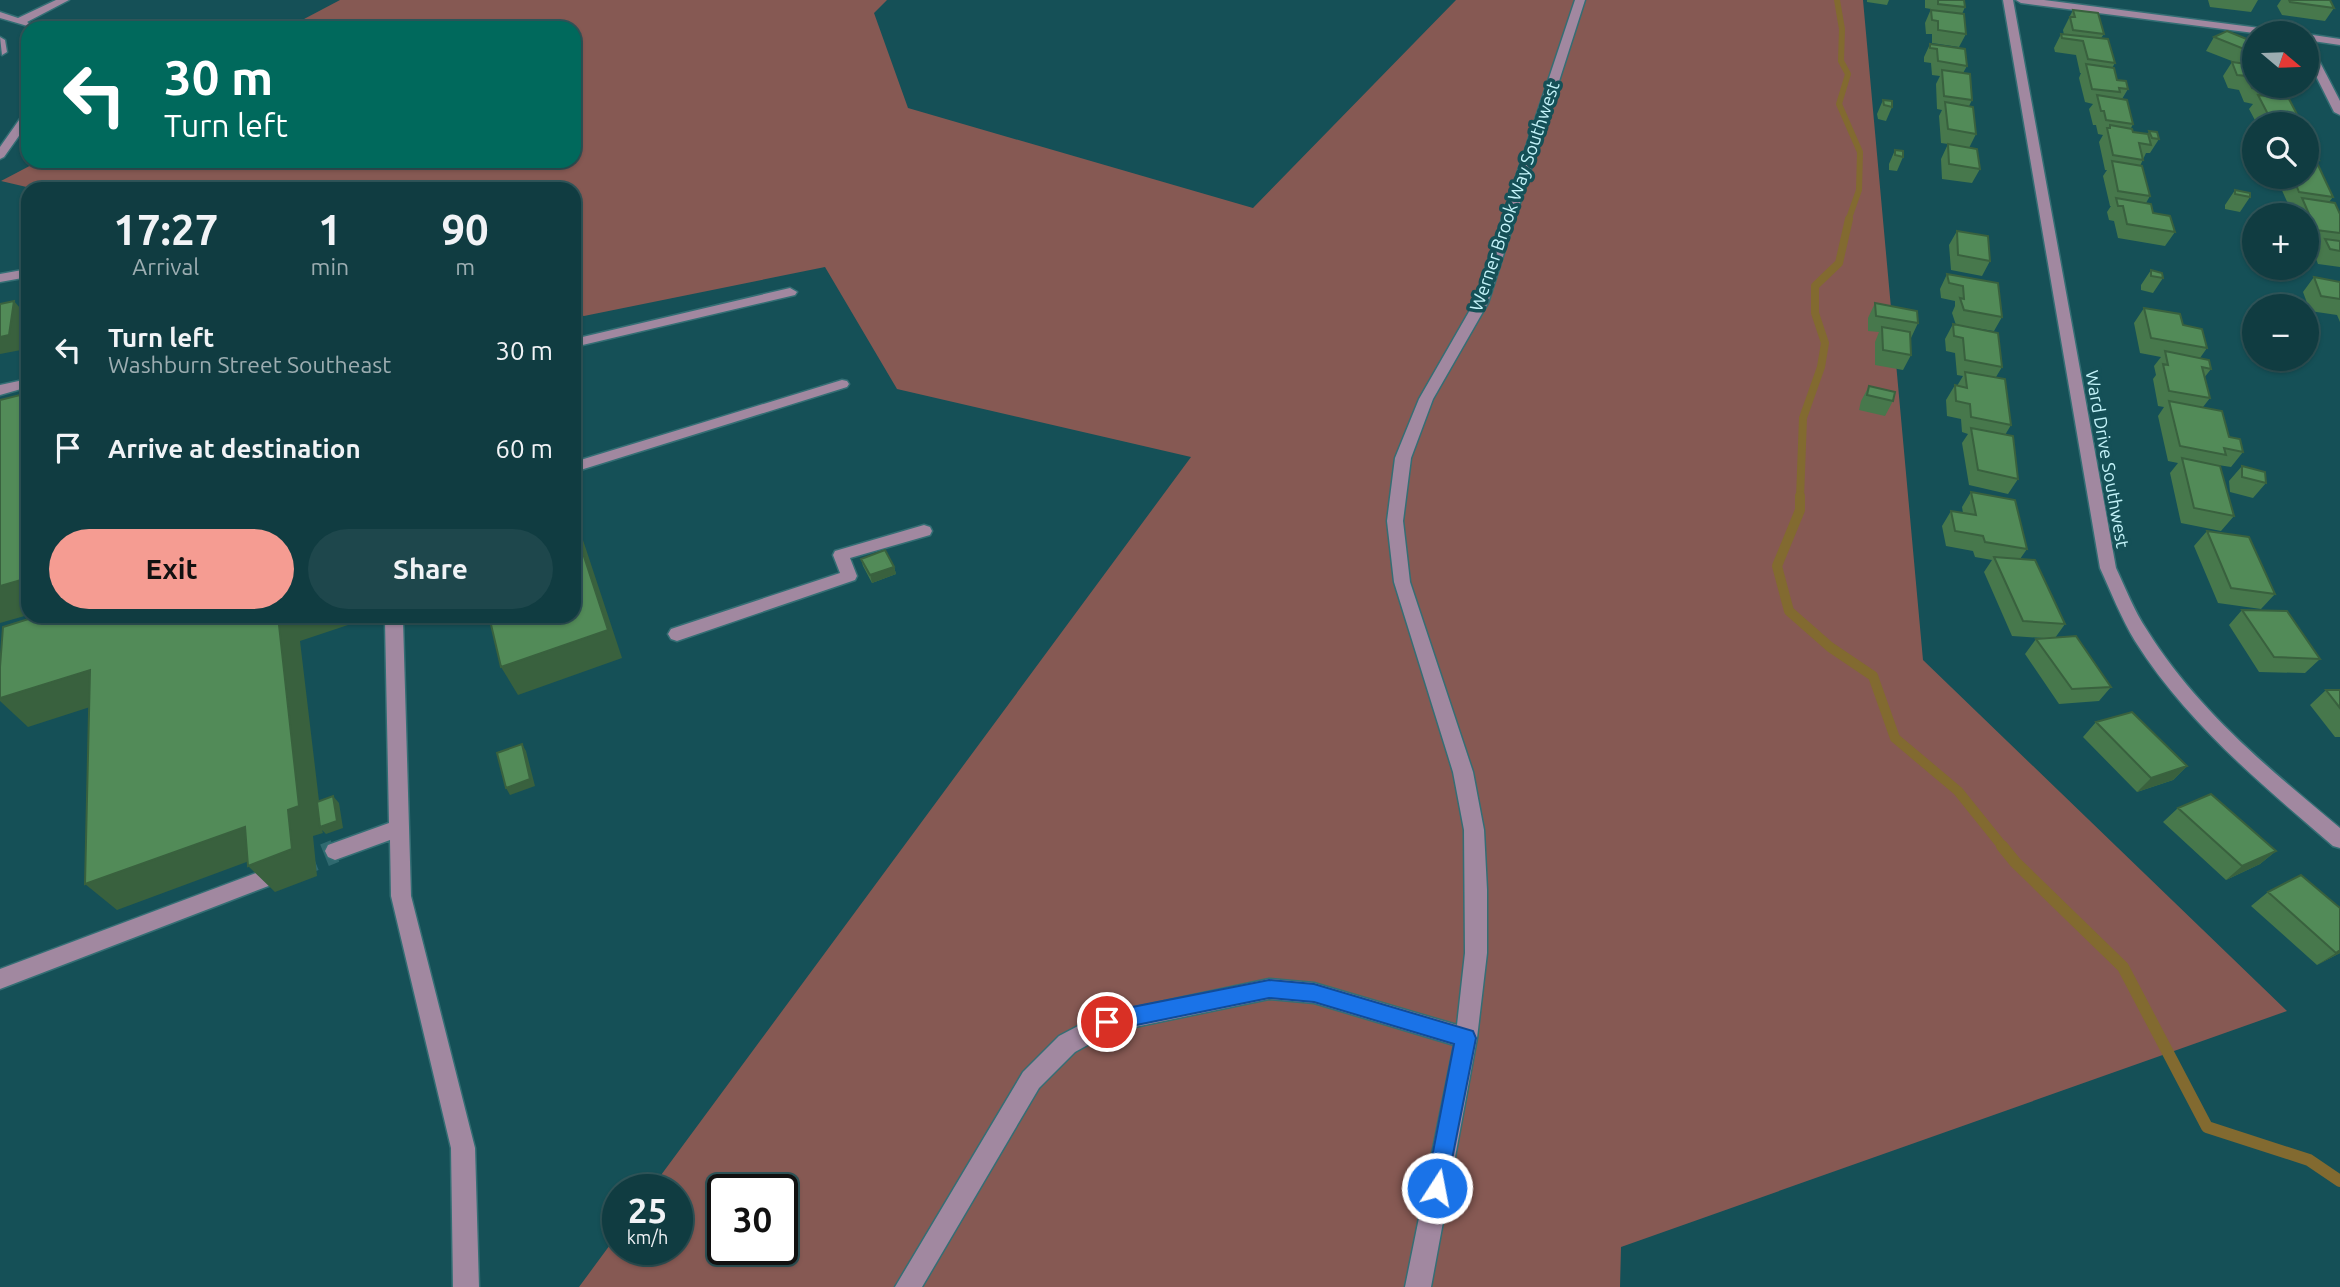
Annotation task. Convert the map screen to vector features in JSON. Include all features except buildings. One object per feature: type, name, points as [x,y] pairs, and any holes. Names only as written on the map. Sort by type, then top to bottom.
[{"type":"street","points":[[18,22],[64,0]]},
{"type":"street","name":"Werner Brook Way Southwest","points":[[1418,1287],[1465,1038],[1476,953],[1474,830],[1463,772],[1402,582],[1395,521],[1403,458],[1426,399],[1481,303],[1580,0]]},
{"type":"street","name":"Ward Drive Southwest","points":[[2008,0],[2108,568],[2141,636],[2193,705],[2258,771],[2340,840]]},
{"type":"street","points":[[2021,0],[2242,29]]},
{"type":"street","points":[[0,15],[21,23]]},
{"type":"street","points":[[2319,39],[2340,42]]},
{"type":"street","points":[[0,40],[2,52]]},
{"type":"street","points":[[2319,71],[2340,112]]},
{"type":"street","points":[[0,155],[21,125]]},
{"type":"street","points":[[0,278],[21,274]]},
{"type":"street","points":[[581,342],[790,292]]},
{"type":"street","points":[[581,465],[842,384]]},
{"type":"street","points":[[0,390],[21,385]]},
{"type":"street","points":[[677,634],[849,576],[841,555],[925,531]]},
{"type":"street","points":[[394,623],[401,896],[463,1148],[466,1287]]},
{"type":"street","points":[[335,851],[399,828]]},
{"type":"street","points":[[0,979],[272,876]]},
{"type":"street","points":[[908,1287],[1031,1080],[1067,1044],[1107,1022],[1269,989],[1314,993],[1465,1038]]},
{"type":"shaded area","points":[[340,0],[887,0],[874,13],[908,108],[1253,208],[1456,0],[1863,0],[1923,660],[2287,1011],[1621,1247],[1620,1287],[579,1287],[602,1256],[602,1265],[693,1265],[693,1174],[662,1174],[1191,457],[897,389],[825,267],[581,315],[581,182],[21,182],[21,186],[1,181],[26,168],[581,168],[581,21],[300,21]]},
{"type":"waterway","points":[[1837,0],[1842,29],[1841,61],[1848,74],[1839,104],[1860,152],[1859,190],[1848,221]]},
{"type":"waterway","points":[[1800,498],[1803,418],[1821,367],[1825,343],[1815,313],[1815,286],[1839,263],[1849,219]]},
{"type":"waterway","points":[[1800,498],[1800,510],[1777,566],[1789,611],[1830,647],[1873,676],[1895,738],[1958,791],[2003,847]]},
{"type":"waterway","points":[[2002,846],[2015,862],[2123,967],[2207,1127],[2309,1160],[2340,1181]]},
{"type":"tunnel","points":[[293,868],[335,851]]},
{"type":"route","points":[[1107,1022],[1269,989],[1314,993],[1465,1038],[1437,1188]]}]
